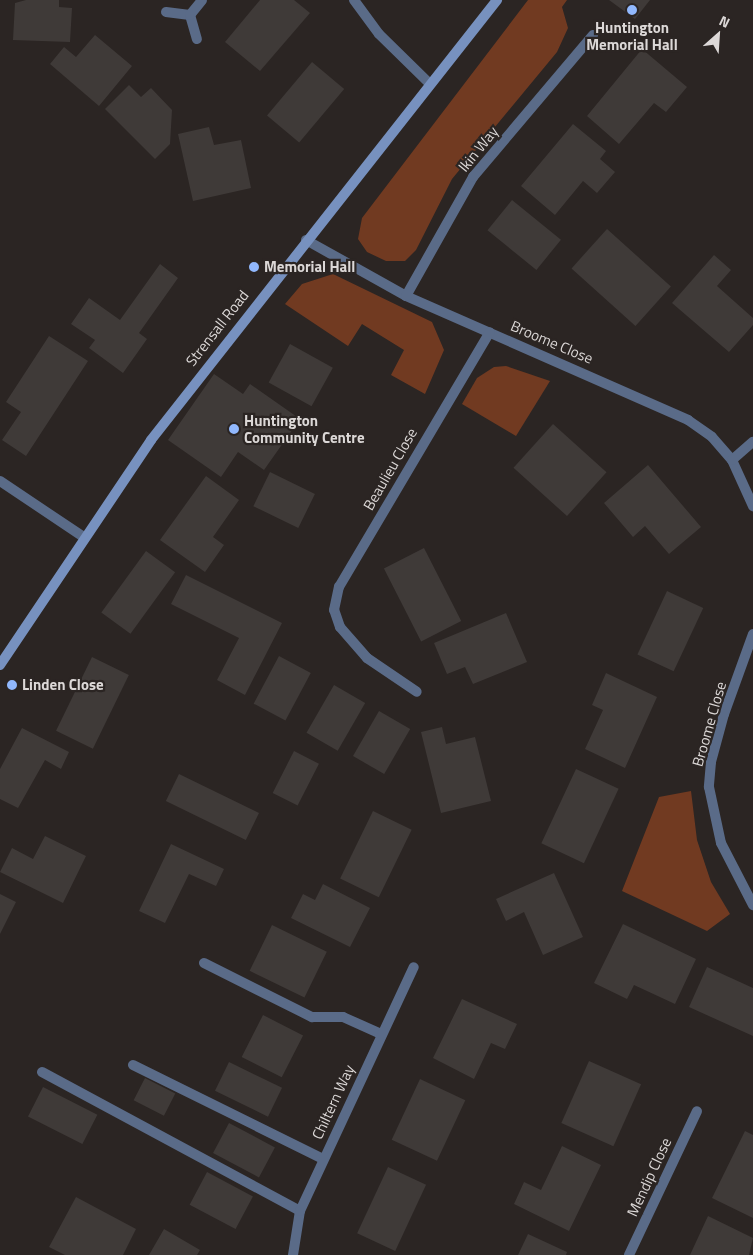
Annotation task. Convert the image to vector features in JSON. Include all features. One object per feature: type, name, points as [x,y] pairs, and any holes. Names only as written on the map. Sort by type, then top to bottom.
[{"type":"street","points":[[190,15],[202,0]]},
{"type":"street","points":[[354,0],[379,34],[429,83]]},
{"type":"street","name":"Strensall Road","points":[[0,665],[151,440],[429,83],[497,0]]},
{"type":"street","points":[[166,12],[190,15]]},
{"type":"street","points":[[190,15],[197,39]]},
{"type":"street","name":"Ikin Way","points":[[406,296],[474,177],[593,35]]},
{"type":"street","name":"Broome Close","points":[[306,240],[406,296],[688,420],[712,437],[732,460],[753,506]]},
{"type":"street","name":"Beaulieu Close","points":[[417,692],[367,658],[340,627],[334,610],[339,587],[490,332]]},
{"type":"street","points":[[732,460],[753,442]]},
{"type":"street","points":[[0,481],[85,538]]},
{"type":"street","name":"Broome Close","points":[[753,634],[724,714],[711,762],[709,787],[721,843],[753,905]]},
{"type":"street","points":[[204,963],[312,1017],[343,1017],[381,1034]]},
{"type":"street","name":"Chiltern Way","points":[[293,1255],[300,1211],[414,966]]},
{"type":"street","points":[[134,1065],[323,1159]]},
{"type":"street","points":[[42,1072],[300,1211]]},
{"type":"street","name":"Mendip Close","points":[[629,1255],[697,1111]]},
{"type":"shaded area","points":[[528,0],[567,0],[562,7],[568,28],[557,52],[452,179],[416,250],[405,261],[386,261],[367,252],[358,239],[362,218]]},
{"type":"shaded area","points":[[333,274],[432,322],[444,350],[425,394],[391,375],[404,350],[362,324],[348,346],[285,304],[302,284]]},
{"type":"shaded area","points":[[506,366],[550,381],[516,436],[462,404],[477,378],[494,367]]},
{"type":"shaded area","points":[[691,791],[697,840],[711,882],[730,914],[707,931],[622,891],[659,797]]},
{"type":"building","points":[[26,0],[59,0],[59,7],[72,8],[70,42],[13,40],[15,3]]},
{"type":"building","points":[[260,0],[294,0],[310,13],[260,71],[225,42]]},
{"type":"building","name":"Huntington Memorial Hall","points":[[609,0],[650,0],[635,19]]},
{"type":"building","points":[[95,35],[132,66],[99,106],[50,64],[64,47],[76,57]]},
{"type":"building","points":[[642,49],[687,87],[666,112],[654,103],[619,144],[587,116]]},
{"type":"building","points":[[312,62],[344,89],[299,143],[267,116]]},
{"type":"building","points":[[129,85],[141,97],[151,88],[172,110],[170,144],[155,159],[105,109]]},
{"type":"building","points":[[573,124],[606,151],[600,159],[615,172],[597,193],[583,181],[555,215],[521,186]]},
{"type":"building","points":[[209,127],[214,145],[241,140],[251,188],[193,201],[178,134]]},
{"type":"building","points":[[512,200],[561,240],[536,270],[487,230]]},
{"type":"building","points":[[607,229],[671,287],[635,326],[572,268]]},
{"type":"building","points":[[714,255],[731,270],[717,286],[753,318],[753,325],[729,352],[672,303]]},
{"type":"building","points":[[160,264],[178,278],[139,333],[147,339],[123,373],[89,348],[95,340],[71,324],[89,298],[120,320]]},
{"type":"building","points":[[49,336],[88,361],[26,456],[2,440],[21,412],[6,402]]},
{"type":"building","points":[[290,344],[333,368],[312,406],[269,382]]},
{"type":"building","name":"Huntington Community Centre","points":[[214,374],[243,394],[250,384],[300,419],[264,470],[238,452],[221,477],[168,440]]},
{"type":"building","points":[[553,424],[607,472],[567,516],[514,468]]},
{"type":"building","points":[[648,465],[701,527],[669,554],[645,526],[633,537],[604,503]]},
{"type":"building","points":[[270,472],[315,494],[298,528],[253,506]]},
{"type":"building","points":[[206,476],[239,500],[213,537],[224,545],[205,572],[160,540]]},
{"type":"building","points":[[424,548],[461,621],[421,641],[384,568]]},
{"type":"building","points":[[146,551],[175,572],[130,634],[101,612]]},
{"type":"building","points":[[186,575],[282,623],[245,695],[217,680],[239,638],[171,604]]},
{"type":"building","points":[[667,591],[703,608],[674,671],[637,654]]},
{"type":"building","points":[[506,613],[527,662],[473,684],[465,667],[447,674],[434,643]]},
{"type":"building","points":[[279,656],[311,673],[285,721],[254,704]]},
{"type":"building","points":[[92,657],[129,675],[93,749],[56,731]]},
{"type":"building","points":[[606,673],[657,697],[625,768],[585,749],[603,710],[592,705]]},
{"type":"building","points":[[334,685],[365,703],[338,751],[306,733]]},
{"type":"building","points":[[379,711],[410,729],[384,774],[353,756]]},
{"type":"building","points":[[442,727],[446,744],[475,737],[491,801],[441,813],[421,732]]},
{"type":"building","points":[[22,728],[69,752],[61,769],[45,760],[18,808],[0,799],[0,769]]},
{"type":"building","points":[[294,751],[319,764],[298,806],[273,793]]},
{"type":"building","points":[[576,769],[619,789],[584,863],[541,843]]},
{"type":"building","points":[[179,774],[259,813],[246,840],[166,801]]},
{"type":"building","points":[[373,811],[412,830],[379,897],[340,878]]},
{"type":"building","points":[[45,836],[86,856],[63,903],[0,872],[12,848],[33,859]]},
{"type":"building","points":[[171,844],[224,869],[216,886],[189,874],[165,923],[139,911]]},
{"type":"building","points":[[554,873],[583,937],[543,955],[524,912],[506,921],[496,899]]},
{"type":"building","points":[[323,884],[370,908],[350,947],[291,918],[303,894],[315,900]]},
{"type":"building","points":[[0,894],[16,902],[0,934]]},
{"type":"building","points":[[623,924],[696,959],[675,1004],[634,985],[627,999],[594,983]]},
{"type":"building","points":[[272,925],[327,952],[304,998],[250,971]]},
{"type":"building","points":[[707,967],[753,988],[753,1036],[689,1007]]},
{"type":"building","points":[[462,999],[517,1024],[505,1049],[491,1043],[474,1079],[433,1058]]},
{"type":"building","points":[[263,1015],[303,1035],[282,1077],[242,1057]]},
{"type":"building","points":[[589,1061],[641,1084],[613,1146],[561,1123]]},
{"type":"building","points":[[229,1062],[282,1088],[268,1117],[215,1091]]},
{"type":"building","points":[[145,1078],[175,1093],[164,1116],[134,1100]]},
{"type":"building","points":[[420,1079],[465,1100],[437,1161],[392,1140]]},
{"type":"building","points":[[43,1087],[97,1115],[82,1144],[28,1116]]},
{"type":"building","points":[[229,1123],[275,1147],[259,1177],[213,1153]]},
{"type":"building","points":[[745,1131],[753,1135],[753,1218],[712,1198]]},
{"type":"building","points":[[562,1146],[601,1165],[569,1231],[514,1204],[524,1182],[541,1190]]},
{"type":"building","points":[[388,1167],[426,1185],[395,1251],[357,1233]]},
{"type":"building","points":[[207,1172],[253,1196],[236,1229],[190,1205]]},
{"type":"building","points":[[76,1197],[136,1229],[123,1255],[65,1255],[49,1247]]},
{"type":"building","points":[[708,1216],[753,1238],[749,1255],[690,1255]]},
{"type":"building","points":[[164,1229],[200,1250],[197,1255],[149,1255]]},
{"type":"building","points":[[528,1234],[567,1252],[566,1255],[518,1255]]},
{"type":"place","name":"Huntington Memorial Hall","points":[[632,10]]},
{"type":"place","name":"Memorial Hall","points":[[254,267]]},
{"type":"place","name":"Huntington Community Centre","points":[[234,429]]},
{"type":"place","name":"Linden Close","points":[[12,685]]}]
